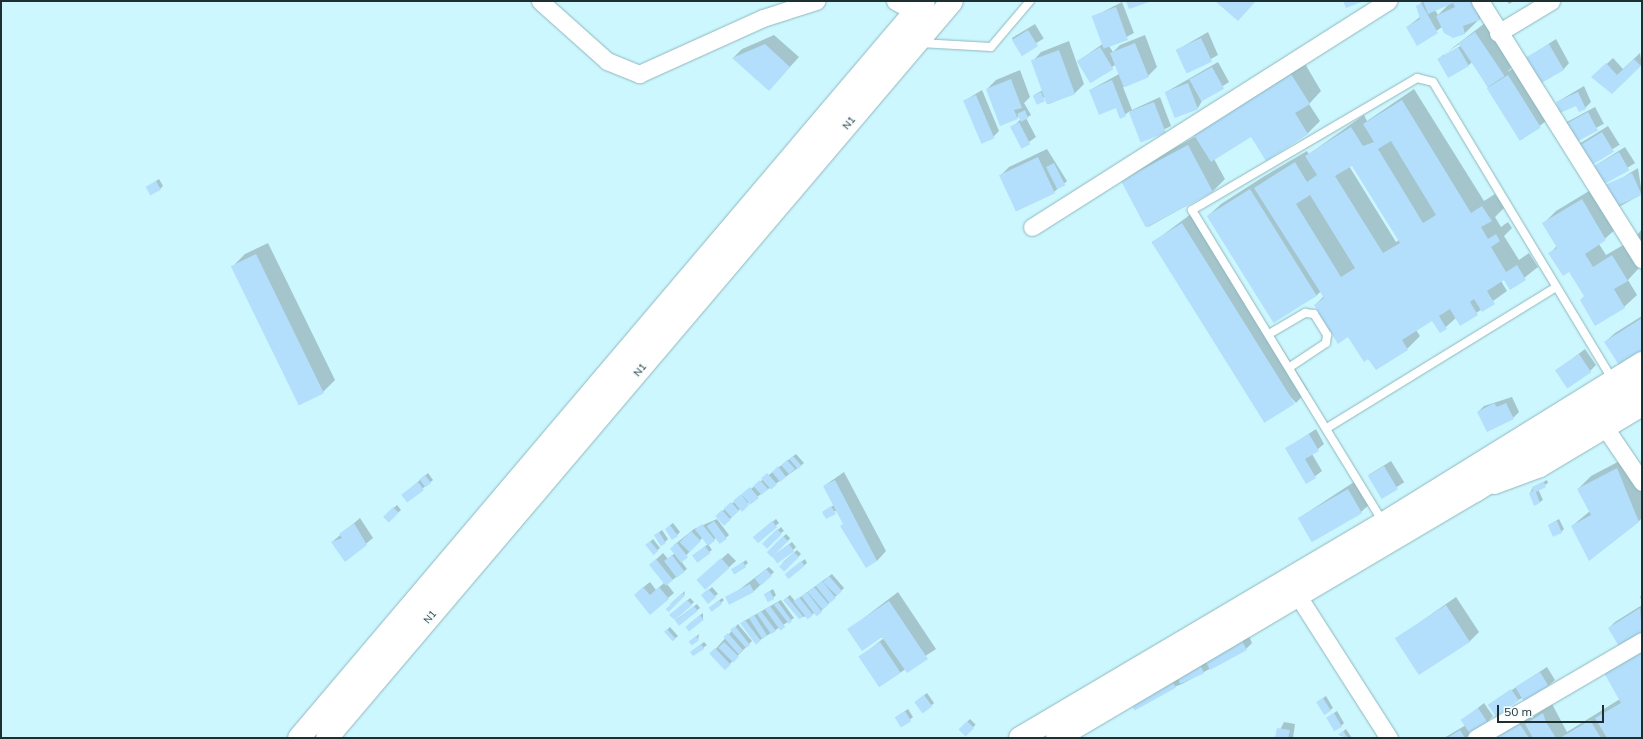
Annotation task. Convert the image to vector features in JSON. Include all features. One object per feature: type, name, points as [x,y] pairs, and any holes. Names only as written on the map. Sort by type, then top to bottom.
[{"type":"main road","name":"N1","points":[[327,738],[952,1]]},
{"type":"main road","points":[[299,738],[920,6]]},
{"type":"main road","points":[[1057,738],[1293,588],[1384,523],[1642,363]]},
{"type":"main road","points":[[1020,738],[1475,490],[1642,387]]},
{"type":"street","points":[[540,1],[608,60],[639,74],[763,18],[816,1]]},
{"type":"street","points":[[895,1],[920,6]]},
{"type":"street","points":[[1032,227],[1388,1]]},
{"type":"street","points":[[1480,1],[1498,33],[1642,259]]},
{"type":"street","points":[[1498,33],[1551,1]]},
{"type":"street","points":[[1475,490],[1529,474],[1606,430],[1642,407]]},
{"type":"street","points":[[1606,430],[1642,482]]},
{"type":"street","points":[[1293,588],[1389,738]]},
{"type":"street","points":[[1476,738],[1642,641]]},
{"type":"lane","points":[[917,42],[991,47],[1030,1]]},
{"type":"lane","points":[[1384,523],[1192,210],[1417,78],[1433,82],[1614,381]]},
{"type":"lane","points":[[1327,428],[1556,287]]},
{"type":"lane","points":[[1269,334],[1305,313],[1314,314],[1327,335],[1326,343],[1290,368]]},
{"type":"building","points":[[1126,1],[1152,1],[1129,9]]},
{"type":"building","points":[[1215,1],[1256,1],[1238,21]]},
{"type":"building","points":[[1343,1],[1364,1],[1346,8]]},
{"type":"building","points":[[1423,1],[1473,1],[1480,20],[1463,26],[1465,34],[1453,38],[1444,33],[1436,16],[1455,7],[1453,3],[1428,14]]},
{"type":"building","points":[[1421,3],[1438,33],[1417,46],[1406,27],[1420,19],[1416,6]]},
{"type":"building","points":[[1116,7],[1128,40],[1104,49],[1092,16]]},
{"type":"building","points":[[1028,30],[1038,46],[1022,56],[1012,40]]},
{"type":"building","points":[[1475,32],[1505,76],[1488,87],[1458,43]]},
{"type":"building","points":[[1201,38],[1212,62],[1187,73],[1176,50]]},
{"type":"building","points":[[1135,43],[1149,77],[1124,87],[1110,53]]},
{"type":"building","points":[[765,44],[790,67],[769,91],[732,58]]},
{"type":"building","points":[[1549,44],[1564,70],[1537,85],[1522,60]]},
{"type":"building","points":[[1100,47],[1113,69],[1090,83],[1077,61]]},
{"type":"building","points":[[1458,47],[1469,66],[1448,78],[1437,59]]},
{"type":"building","points":[[1059,50],[1075,94],[1047,104],[1031,60]]},
{"type":"building","points":[[1634,59],[1641,66],[1612,94],[1591,77],[1606,63],[1617,75]]},
{"type":"building","points":[[1212,67],[1224,89],[1201,101],[1189,80]]},
{"type":"building","points":[[1291,74],[1310,104],[1295,113],[1308,134],[1266,161],[1251,137],[1211,162],[1194,135]]},
{"type":"building","points":[[1508,75],[1541,128],[1520,141],[1487,88]]},
{"type":"building","points":[[1011,79],[1022,108],[1014,110],[1018,119],[1000,126],[986,89]]},
{"type":"building","points":[[1112,80],[1126,116],[1120,119],[1116,108],[1099,115],[1089,90]]},
{"type":"building","points":[[1188,83],[1198,109],[1175,118],[1165,92]]},
{"type":"building","points":[[1041,92],[1045,101],[1037,105],[1033,96]]},
{"type":"building","points":[[1578,92],[1586,109],[1579,112],[1576,106],[1560,113],[1556,102]]},
{"type":"building","points":[[976,95],[994,138],[981,144],[963,100]]},
{"type":"building","points":[[1402,100],[1471,213],[1482,206],[1492,221],[1481,227],[1488,239],[1496,234],[1500,241],[1491,247],[1506,272],[1517,265],[1526,280],[1510,290],[1504,280],[1487,291],[1495,304],[1482,312],[1474,299],[1470,302],[1478,315],[1460,326],[1450,309],[1439,316],[1447,329],[1440,333],[1432,321],[1402,340],[1408,350],[1376,370],[1368,359],[1364,362],[1348,337],[1338,344],[1314,305],[1324,298],[1254,188],[1295,162],[1307,182],[1317,175],[1305,156],[1351,127],[1363,146],[1374,142],[1363,124]],"holes":[[[1391,141],[1436,215],[1423,223],[1378,149]],[[1352,166],[1400,243],[1383,253],[1335,176]],[[1310,195],[1355,268],[1341,277],[1296,204]]]},
{"type":"building","points":[[1154,102],[1166,133],[1141,142],[1129,112]]},
{"type":"building","points":[[1025,110],[1028,118],[1021,122],[1017,114]]},
{"type":"building","points":[[1588,112],[1598,131],[1573,144],[1563,125]]},
{"type":"building","points":[[1019,122],[1030,144],[1021,149],[1010,127]]},
{"type":"building","points":[[1602,132],[1614,152],[1590,166],[1578,146]]},
{"type":"building","points":[[1188,145],[1213,192],[1146,227],[1121,181]]},
{"type":"building","points":[[1619,152],[1629,170],[1599,187],[1589,168]]},
{"type":"building","points":[[1038,157],[1055,193],[1016,211],[999,175]]},
{"type":"building","points":[[1054,163],[1065,185],[1057,189],[1046,167]]},
{"type":"building","points":[[1632,173],[1642,195],[1613,208],[1604,186]]},
{"type":"building","points":[[156,181],[161,190],[150,196],[146,187]]},
{"type":"building","points":[[1250,189],[1317,296],[1274,323],[1207,216]]},
{"type":"building","points":[[1582,199],[1606,240],[1585,254],[1593,267],[1612,255],[1628,281],[1614,289],[1625,308],[1595,326],[1580,300],[1584,296],[1569,272],[1563,276],[1548,253],[1557,248],[1542,223]]},
{"type":"building","points":[[1182,223],[1295,404],[1264,423],[1151,242]]},
{"type":"building","points":[[256,254],[324,393],[299,406],[231,266]]},
{"type":"building","points":[[1642,318],[1642,351],[1619,365],[1604,342]]},
{"type":"building","points":[[1579,354],[1591,372],[1567,388],[1555,370]]},
{"type":"building","points":[[1494,403],[1497,407],[1506,403],[1514,419],[1487,432],[1477,412]]},
{"type":"building","points":[[1309,434],[1319,451],[1305,459],[1316,478],[1306,484],[1285,448]]},
{"type":"building","points":[[793,456],[802,466],[798,469],[789,459]]},
{"type":"building","points":[[787,460],[795,469],[789,474],[781,465]]},
{"type":"building","points":[[778,466],[786,477],[780,482],[772,472]]},
{"type":"building","points":[[1384,466],[1398,489],[1382,499],[1368,476]]},
{"type":"building","points":[[1617,468],[1639,522],[1589,561],[1571,526],[1591,515],[1577,489]]},
{"type":"building","points":[[767,473],[777,484],[771,490],[761,478]]},
{"type":"building","points":[[425,475],[431,483],[425,487],[419,479]]},
{"type":"building","points":[[760,480],[768,489],[761,495],[753,486]]},
{"type":"building","points":[[835,480],[877,561],[866,568],[840,526],[843,524],[823,486]]},
{"type":"building","points":[[418,482],[424,490],[407,503],[401,495]]},
{"type":"building","points":[[1544,482],[1546,487],[1536,492],[1540,503],[1534,506],[1529,493],[1533,491],[1532,487]]},
{"type":"building","points":[[750,487],[759,498],[750,505],[741,494]]},
{"type":"building","points":[[1348,489],[1362,513],[1312,542],[1298,518]]},
{"type":"building","points":[[741,494],[749,505],[742,512],[733,501]]},
{"type":"building","points":[[731,502],[739,511],[732,518],[724,509]]},
{"type":"building","points":[[831,506],[836,514],[826,519],[822,512]]},
{"type":"building","points":[[393,507],[399,513],[389,523],[383,517]]},
{"type":"building","points":[[722,510],[731,520],[724,526],[715,516]]},
{"type":"building","points":[[714,521],[727,539],[720,544],[707,526]]},
{"type":"building","points":[[772,521],[777,527],[758,543],[753,537]]},
{"type":"building","points":[[1557,521],[1562,533],[1553,537],[1548,525]]},
{"type":"building","points":[[354,523],[367,545],[345,562],[331,542],[342,538],[339,534]]},
{"type":"building","points":[[702,524],[715,540],[708,546],[695,530]]},
{"type":"building","points":[[670,525],[678,536],[672,540],[665,529]]},
{"type":"building","points":[[777,529],[782,534],[767,549],[762,544]]},
{"type":"building","points":[[691,531],[701,541],[690,552],[680,542]]},
{"type":"building","points":[[659,532],[666,543],[661,546],[654,535]]},
{"type":"building","points":[[783,536],[788,541],[772,557],[767,552]]},
{"type":"building","points":[[650,541],[658,551],[654,555],[645,545]]},
{"type":"building","points":[[677,543],[688,557],[681,563],[670,549]]},
{"type":"building","points":[[789,544],[794,551],[777,564],[772,556]]},
{"type":"building","points":[[705,546],[710,553],[697,563],[692,555]]},
{"type":"building","points":[[794,552],[799,557],[784,572],[779,567]]},
{"type":"building","points":[[672,555],[685,572],[677,578],[664,561]]},
{"type":"building","points":[[721,558],[730,568],[705,590],[696,580]]},
{"type":"building","points":[[656,559],[673,580],[666,586],[649,565]]},
{"type":"building","points":[[801,561],[805,566],[788,579],[785,574]]},
{"type":"building","points":[[743,562],[746,567],[734,574],[731,569]]},
{"type":"building","points":[[766,569],[772,576],[761,586],[755,579]]},
{"type":"building","points":[[829,576],[842,591],[837,596],[823,582]]},
{"type":"building","points":[[822,581],[836,598],[830,603],[816,586]]},
{"type":"building","points":[[750,584],[754,592],[729,605],[725,597]]},
{"type":"building","points":[[643,587],[650,595],[659,587],[669,599],[650,615],[634,595]]},
{"type":"building","points":[[814,587],[829,605],[823,610],[808,592]]},
{"type":"building","points":[[708,589],[716,597],[708,604],[701,595]]},
{"type":"building","points":[[770,591],[774,599],[768,602],[764,594]]},
{"type":"building","points":[[807,592],[822,612],[816,616],[801,596]]},
{"type":"building","points":[[682,593],[685,596],[669,612],[666,609]]},
{"type":"building","points":[[787,597],[803,616],[799,619],[783,600]]},
{"type":"building","points":[[799,597],[813,615],[808,619],[793,601]]},
{"type":"building","points":[[687,600],[692,605],[675,620],[669,615]]},
{"type":"building","points":[[719,600],[722,604],[712,612],[709,608]]},
{"type":"building","points":[[889,601],[928,659],[907,673],[882,637],[862,651],[847,629]]},
{"type":"building","points":[[778,602],[792,621],[789,624],[774,605]]},
{"type":"building","points":[[1446,605],[1470,642],[1419,675],[1395,638]]},
{"type":"building","points":[[694,606],[698,611],[679,626],[675,621]]},
{"type":"building","points":[[770,606],[785,627],[780,631],[765,610]]},
{"type":"building","points":[[1640,608],[1642,635],[1620,648],[1608,628]]},
{"type":"building","points":[[761,611],[776,631],[771,634],[757,614]]},
{"type":"building","points":[[700,615],[704,620],[689,632],[685,627]]},
{"type":"building","points":[[754,615],[767,635],[762,638],[749,618]]},
{"type":"building","points":[[745,620],[761,641],[756,644],[740,624]]},
{"type":"building","points":[[735,626],[750,645],[746,648],[730,630]]},
{"type":"building","points":[[667,629],[676,639],[673,641],[664,632]]},
{"type":"building","points":[[728,633],[743,650],[739,654],[723,637]]},
{"type":"building","points":[[696,636],[699,640],[692,645],[689,641]]},
{"type":"building","points":[[1242,641],[1247,650],[1210,670],[1206,662]]},
{"type":"building","points":[[724,642],[739,657],[733,663],[718,648]]},
{"type":"building","points":[[880,642],[901,673],[879,687],[858,657]]},
{"type":"building","points":[[701,644],[704,649],[693,656],[690,652]]},
{"type":"building","points":[[715,648],[731,665],[725,670],[709,653]]},
{"type":"building","points":[[1642,648],[1642,738],[1607,738],[1595,718],[1621,703],[1603,671]]},
{"type":"building","points":[[1200,664],[1204,673],[1180,684],[1176,675]]},
{"type":"building","points":[[1540,672],[1549,687],[1524,702],[1515,687]]},
{"type":"building","points":[[1171,679],[1176,688],[1135,711],[1130,702]]},
{"type":"building","points":[[1511,689],[1519,701],[1496,716],[1488,705]]},
{"type":"building","points":[[924,695],[932,706],[923,713],[914,702]]},
{"type":"building","points":[[1323,698],[1331,711],[1324,715],[1316,702]]},
{"type":"building","points":[[1478,708],[1488,723],[1471,735],[1461,720]]},
{"type":"building","points":[[905,711],[911,721],[901,727],[895,717]]},
{"type":"building","points":[[1334,713],[1342,727],[1334,731],[1326,718]]},
{"type":"building","points":[[1543,713],[1546,722],[1556,738],[1533,738],[1525,724]]},
{"type":"building","points":[[1590,720],[1601,738],[1560,738],[1577,728]]},
{"type":"building","points":[[967,721],[974,728],[966,737],[959,729]]},
{"type":"building","points":[[1519,723],[1529,738],[1484,738],[1503,726],[1507,731]]},
{"type":"building","points":[[1277,728],[1290,730],[1288,738],[1275,738]]},
{"type":"building","points":[[1460,730],[1465,738],[1447,738]]},
{"type":"building","points":[[1343,731],[1348,738],[1338,735]]}]
